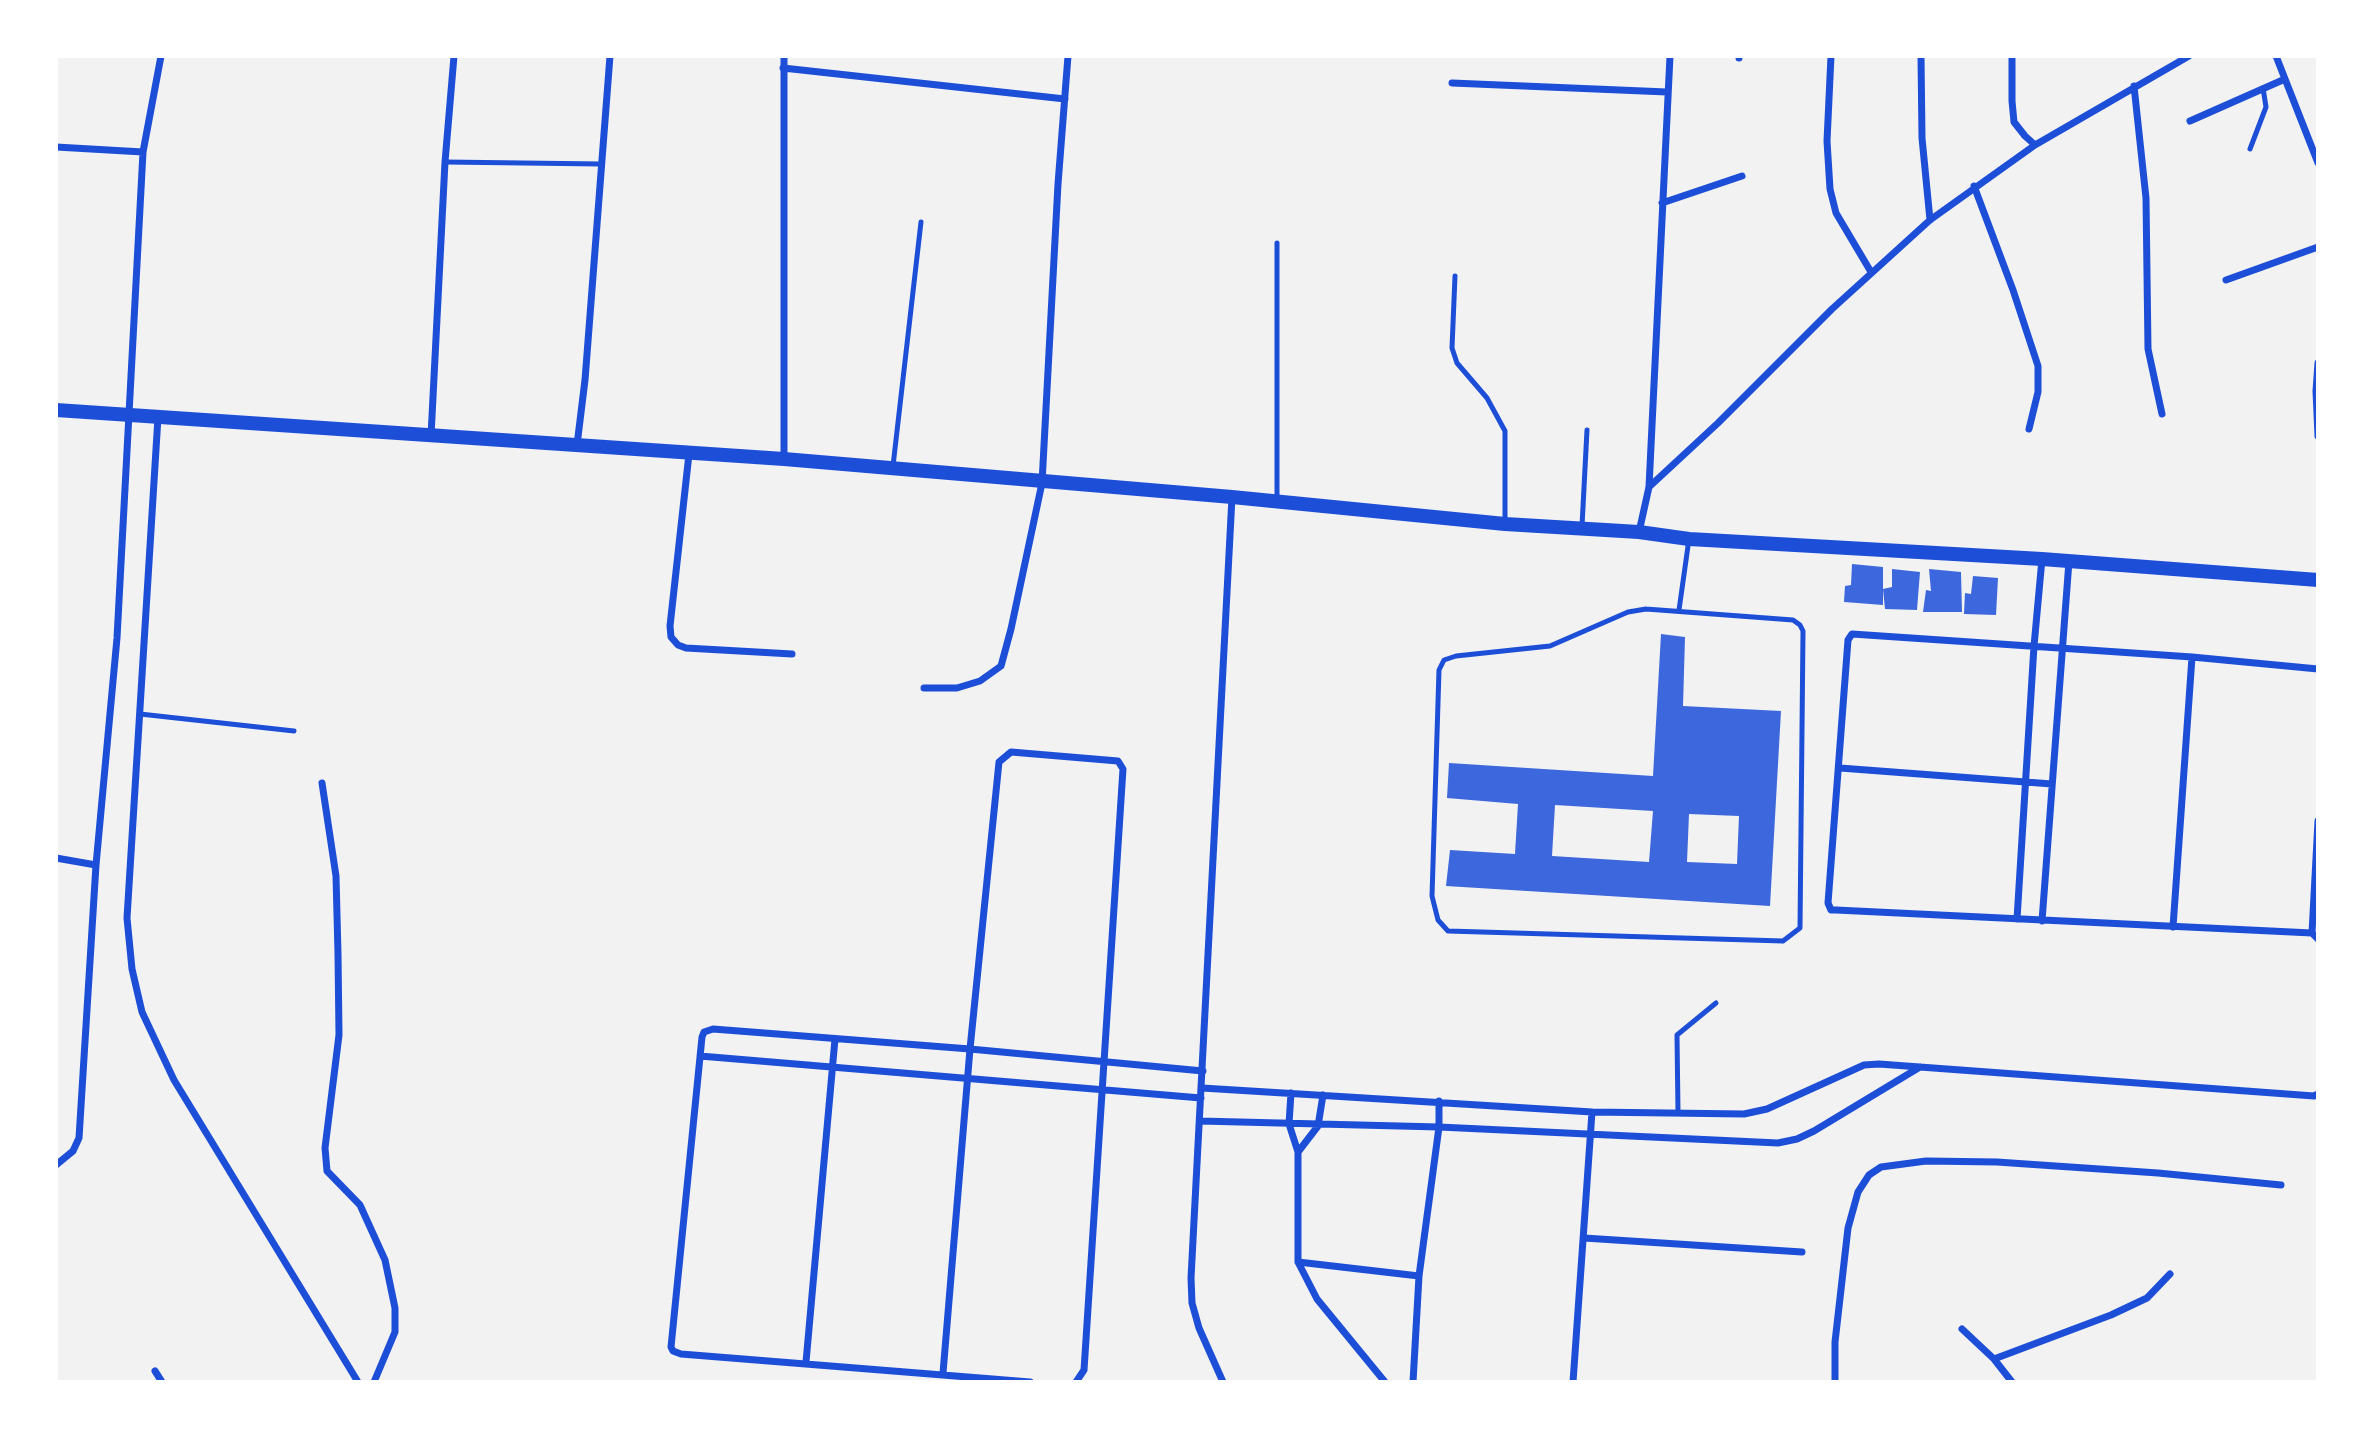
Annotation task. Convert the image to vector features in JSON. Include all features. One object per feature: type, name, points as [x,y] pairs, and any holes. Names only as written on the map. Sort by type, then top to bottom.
[{"type":"main road","points":[[56,410],[784,460],[1232,497],[1505,524],[1639,532],[1689,539],[2042,559],[2318,580]]},
{"type":"street","points":[[56,1165],[73,1151],[79,1139],[96,865],[117,638],[143,152],[161,56]]},
{"type":"street","points":[[431,437],[445,162],[454,56]]},
{"type":"street","points":[[576,445],[584,380],[610,56]]},
{"type":"street","points":[[784,56],[784,460]]},
{"type":"street","points":[[924,688],[957,688],[980,681],[1002,666],[1042,483],[1058,184],[1068,56]]},
{"type":"street","points":[[1639,532],[1648,487],[1670,56]]},
{"type":"street","points":[[1830,56],[1827,141],[1830,189],[1836,213],[1871,272]]},
{"type":"street","points":[[1921,56],[1924,179],[1930,220]]},
{"type":"street","points":[[2012,56],[2014,122],[2035,145]]},
{"type":"street","points":[[1648,487],[1718,423],[1871,272],[1930,220],[2035,145],[2189,56]]},
{"type":"street","points":[[2276,56],[2318,163]]},
{"type":"street","points":[[783,68],[1065,99]]},
{"type":"street","points":[[2190,121],[2285,79]]},
{"type":"street","points":[[1452,83],[1667,92]]},
{"type":"street","points":[[2134,86],[2146,198],[2148,349],[2162,414]]},
{"type":"street","points":[[56,146],[143,152]]},
{"type":"street","points":[[1662,203],[1742,176]]},
{"type":"street","points":[[1974,187],[2014,290],[2038,366],[2038,392],[2029,429]]},
{"type":"street","points":[[2226,280],[2318,247]]},
{"type":"street","points":[[2318,363],[2318,436]]},
{"type":"street","points":[[158,417],[127,918],[132,969],[142,1012],[174,1080],[358,1382]]},
{"type":"street","points":[[689,454],[671,637],[678,645],[686,648],[792,654]]},
{"type":"street","points":[[1223,1382],[1199,1328],[1192,1303],[1191,1278],[1232,497]]},
{"type":"street","points":[[2017,919],[2042,559]]},
{"type":"street","points":[[2042,921],[2069,561]]},
{"type":"street","points":[[2318,669],[2192,657],[1852,634],[1847,640],[1840,768],[1828,904],[1831,910],[2315,936],[2318,821]]},
{"type":"street","points":[[2173,927],[2192,657]]},
{"type":"street","points":[[943,1373],[967,1080],[999,762],[1011,752],[1118,761],[1123,769],[1084,1370],[1076,1382]]},
{"type":"street","points":[[1840,768],[2052,784]]},
{"type":"street","points":[[321,783],[336,876],[339,981],[339,1035],[325,1148],[327,1171],[360,1205],[385,1260],[395,1308],[395,1332],[374,1382]]},
{"type":"street","points":[[56,858],[96,865]]},
{"type":"street","points":[[1030,1382],[681,1354],[673,1351],[671,1347],[704,1032],[713,1029],[835,1038],[1203,1071]]},
{"type":"street","points":[[806,1362],[835,1038]]},
{"type":"street","points":[[700,1056],[1201,1098]]},
{"type":"street","points":[[1202,1088],[1592,1112],[1755,1113],[1864,1066],[1879,1064],[2314,1096],[2318,1094]]},
{"type":"street","points":[[1200,1121],[1439,1127],[1778,1143],[1797,1139],[1814,1131],[1920,1067]]},
{"type":"street","points":[[1291,1093],[1289,1124],[1298,1152],[1298,1262],[1317,1299],[1385,1382]]},
{"type":"street","points":[[1298,1152],[1318,1126],[1323,1095]]},
{"type":"street","points":[[1413,1382],[1419,1276],[1439,1127],[1438,1101]]},
{"type":"street","points":[[1573,1382],[1592,1112]]},
{"type":"street","points":[[1835,1382],[1835,1342],[1848,1228],[1858,1192],[1869,1175],[1881,1167],[1926,1161],[1997,1162],[2281,1185]]},
{"type":"street","points":[[1584,1238],[1802,1252]]},
{"type":"street","points":[[1298,1262],[1419,1276]]},
{"type":"street","points":[[1994,1359],[2111,1315],[2147,1298],[2170,1273]]},
{"type":"street","points":[[1962,1329],[1994,1359],[2009,1381]]},
{"type":"street","points":[[155,1371],[162,1382]]},
{"type":"lane","points":[[2250,149],[2266,107],[2263,88]]},
{"type":"lane","points":[[445,162],[601,164]]},
{"type":"lane","points":[[893,469],[921,222]]},
{"type":"lane","points":[[1277,243],[1277,501]]},
{"type":"lane","points":[[1455,276],[1452,348],[1457,363],[1486,398],[1505,431],[1505,524]]},
{"type":"lane","points":[[1581,529],[1587,430]]},
{"type":"lane","points":[[1679,610],[1689,539]]},
{"type":"lane","points":[[1646,608],[1679,610],[1793,620],[1803,631],[1800,928],[1783,941],[1448,931],[1437,920],[1432,896],[1438,670],[1444,660],[1456,656],[1550,646],[1628,612],[1646,608]]},
{"type":"lane","points":[[140,714],[294,732]]},
{"type":"lane","points":[[1678,1113],[1677,1035],[1716,1003]]},
{"type":"building","points":[[1852,564],[1883,567],[1883,605],[1844,602],[1845,586],[1851,585]]},
{"type":"building","points":[[1892,569],[1920,572],[1917,610],[1885,609],[1883,589],[1892,587]]},
{"type":"building","points":[[1929,569],[1961,572],[1962,612],[1923,612],[1926,590],[1931,591]]},
{"type":"building","points":[[1973,576],[1998,578],[1996,615],[1964,614],[1965,593],[1971,594]]},
{"type":"building","points":[[1661,634],[1685,637],[1683,706],[1781,711],[1770,906],[1446,886],[1450,850],[1515,854],[1518,804],[1447,798],[1449,763],[1653,776]],"holes":[[[1555,805],[1653,811],[1649,862],[1552,856]],[[1689,814],[1739,816],[1737,864],[1687,862]]]}]
